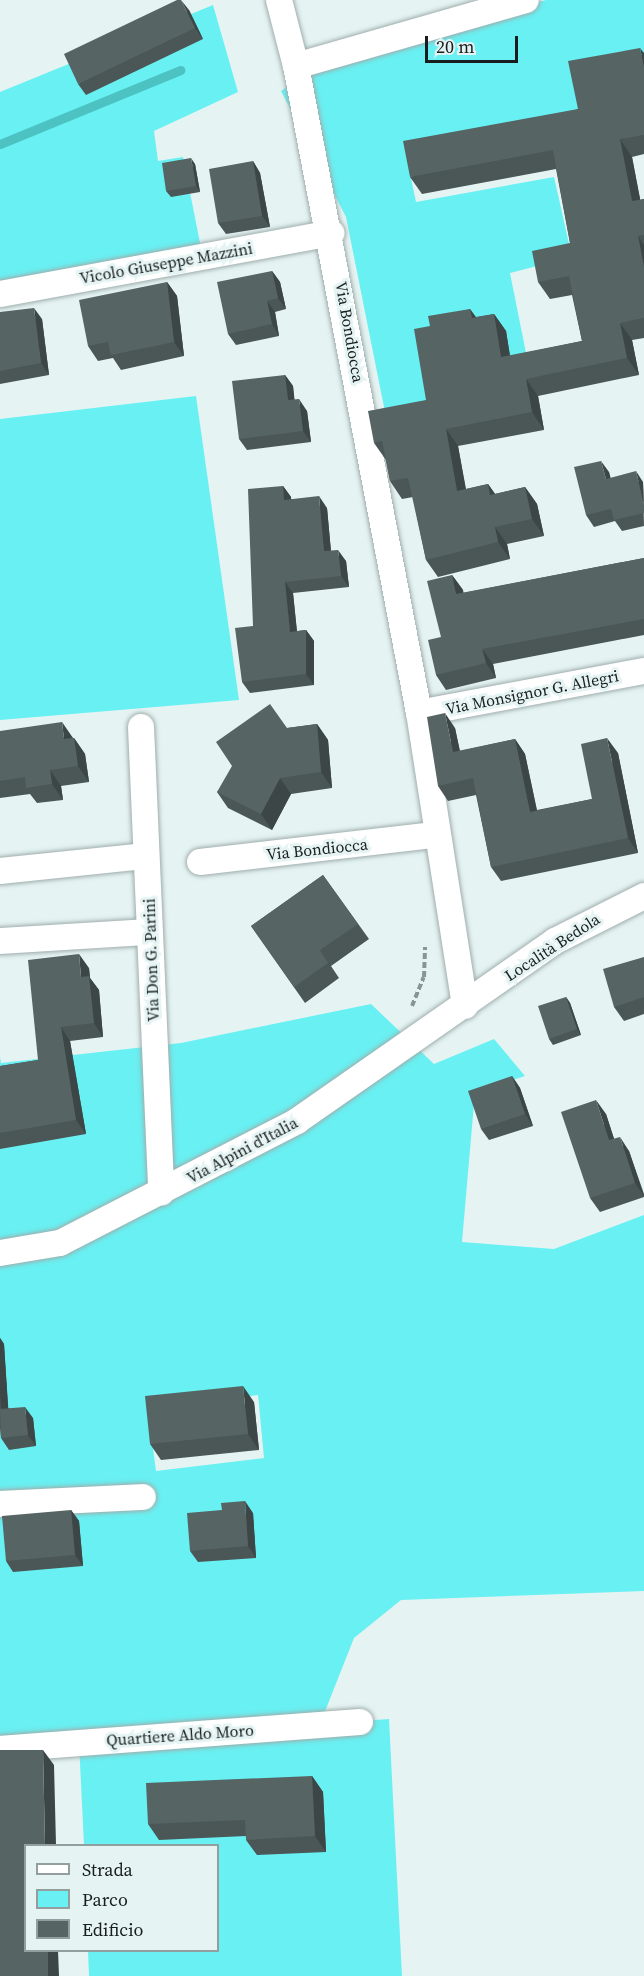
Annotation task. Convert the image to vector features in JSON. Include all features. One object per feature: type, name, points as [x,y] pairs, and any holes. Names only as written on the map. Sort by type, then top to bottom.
[{"type":"street","name":"Via Bondiocca","points":[[279,0],[296,66],[332,233],[419,713],[434,835],[465,1006]]},
{"type":"street","points":[[296,66],[526,0]]},
{"type":"street","name":"Vicolo Giuseppe Mazzini","points":[[0,294],[332,233]]},
{"type":"street","name":"Via Monsignor G. Allegri","points":[[419,713],[644,671]]},
{"type":"street","name":"Via Don G. Parini","points":[[141,727],[161,1193]]},
{"type":"street","name":"Via Bondiocca","points":[[200,862],[434,835]]},
{"type":"street","points":[[0,871],[146,856]]},
{"type":"street","name":"Località Bedola","points":[[465,1006],[555,941],[644,896]]},
{"type":"street","points":[[0,941],[149,932]]},
{"type":"street","name":"Via Alpini d'Italia","points":[[0,1252],[60,1243],[161,1193],[297,1121],[465,1006]]},
{"type":"street","points":[[0,1504],[143,1497]]},
{"type":"street","name":"Quartiere Aldo Moro","points":[[0,1749],[360,1722]]},
{"type":"path","points":[[404,1015],[423,976],[425,942]]},
{"type":"green space","points":[[546,0],[644,0],[644,61],[579,118],[406,154],[416,202],[554,177],[572,257],[510,273],[532,383],[386,417],[346,217],[281,91],[328,58]]},
{"type":"green space","points":[[213,5],[238,92],[154,131],[158,161],[183,157],[201,248],[0,285],[0,92]]},
{"type":"green space","points":[[196,396],[239,700],[0,720],[0,419]]},
{"type":"green space","points":[[371,1004],[434,1064],[494,1039],[525,1076],[475,1092],[462,1242],[554,1249],[644,1215],[644,1591],[401,1600],[354,1638],[320,1724],[389,1719],[402,1976],[89,1976],[88,1952],[219,1952],[219,1844],[84,1844],[79,1743],[0,1743],[0,1057],[1,1063],[181,1043]],"holes":[[[258,1395],[264,1458],[156,1471],[148,1411]]]},
{"type":"building","points":[[181,0],[195,28],[78,84],[64,54]]},
{"type":"building","points":[[640,48],[644,67],[644,135],[620,139],[632,201],[644,199],[644,235],[638,236],[644,267],[644,318],[620,323],[627,358],[526,379],[532,412],[446,429],[457,491],[488,484],[490,495],[525,487],[532,519],[495,527],[498,542],[426,560],[408,478],[390,481],[382,441],[374,443],[368,411],[426,400],[414,329],[430,326],[428,316],[470,309],[472,318],[494,314],[501,357],[582,341],[569,276],[538,282],[532,251],[570,243],[553,150],[410,177],[403,141],[578,109],[568,61]]},
{"type":"building","points":[[191,158],[196,186],[166,191],[162,163]]},
{"type":"building","points":[[253,161],[262,216],[218,223],[209,169]]},
{"type":"building","points":[[272,271],[278,298],[267,301],[272,324],[228,334],[217,282]]},
{"type":"building","points":[[167,282],[174,342],[111,355],[108,342],[88,346],[79,300]]},
{"type":"building","points":[[34,308],[41,363],[0,371],[0,312]]},
{"type":"building","points":[[285,375],[288,400],[299,399],[303,431],[239,439],[232,381]]},
{"type":"building","points":[[601,461],[606,479],[636,471],[644,513],[614,520],[611,509],[586,515],[574,467]]},
{"type":"building","points":[[283,486],[284,500],[319,496],[324,551],[338,550],[341,576],[285,582],[290,632],[306,630],[306,674],[242,682],[235,628],[253,626],[248,489]]},
{"type":"building","points":[[644,558],[644,619],[482,649],[486,663],[436,675],[428,640],[441,637],[427,581],[452,575],[456,594]]},
{"type":"building","points":[[270,704],[287,728],[317,724],[321,772],[280,778],[261,814],[217,792],[232,766],[216,742]]},
{"type":"building","points":[[445,713],[453,752],[515,739],[530,812],[592,799],[581,744],[607,738],[628,838],[491,867],[473,778],[438,786],[427,717]]},
{"type":"building","points":[[62,722],[64,739],[74,738],[78,766],[50,770],[52,784],[26,788],[25,777],[0,781],[0,731]]},
{"type":"building","points":[[323,875],[358,924],[320,950],[328,963],[294,987],[251,926]]},
{"type":"building","points":[[79,954],[81,977],[89,976],[94,1023],[61,1027],[76,1120],[0,1133],[0,1066],[38,1060],[28,960]]},
{"type":"building","points":[[644,957],[644,997],[614,1007],[603,969]]},
{"type":"building","points":[[566,997],[577,1029],[549,1039],[538,1006]]},
{"type":"building","points":[[512,1076],[525,1114],[481,1129],[468,1091]]},
{"type":"building","points":[[596,1100],[609,1140],[620,1137],[635,1183],[590,1198],[561,1112]]},
{"type":"building","points":[[243,1386],[248,1434],[150,1444],[145,1396]]},
{"type":"building","points":[[25,1407],[28,1435],[1,1438],[0,1409]]},
{"type":"building","points":[[245,1501],[248,1546],[190,1551],[187,1513],[222,1510],[221,1503]]},
{"type":"building","points":[[71,1510],[75,1555],[6,1561],[2,1516]]},
{"type":"building","points":[[0,1750],[43,1750],[45,1844],[24,1844],[24,1952],[48,1952],[48,1976],[0,1976]]},
{"type":"building","points":[[312,1776],[315,1836],[246,1840],[245,1820],[148,1824],[146,1783]]},
{"type":"waterway","points":[[0,144],[180,70]]}]
